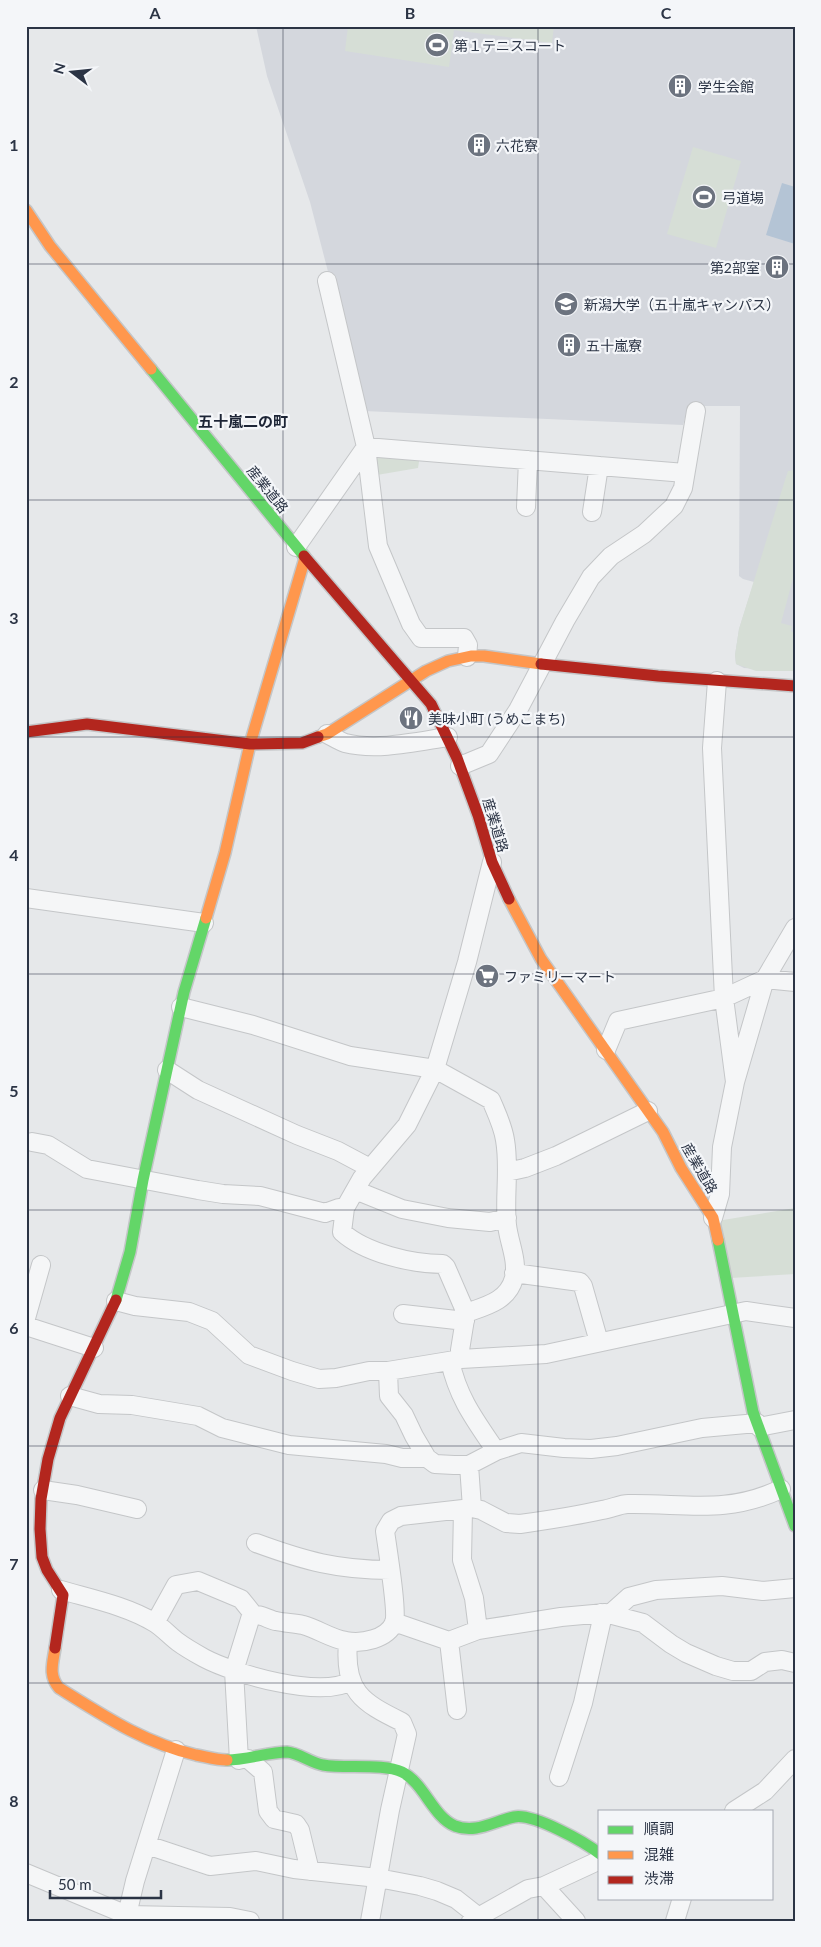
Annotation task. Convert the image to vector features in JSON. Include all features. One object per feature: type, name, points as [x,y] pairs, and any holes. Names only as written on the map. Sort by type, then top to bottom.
[{"type":"street","name":"産業道路","points":[[26,210],[50,246],[301,552],[430,704],[448,737],[460,766],[478,815],[492,862],[510,902],[541,959],[662,1132],[681,1168],[712,1218],[734,1314],[753,1412],[795,1526]]},
{"type":"street","points":[[327,282],[366,447],[378,546],[411,624],[421,638],[464,638],[468,644],[467,657]]},
{"type":"street","points":[[460,766],[489,754],[518,710],[564,621],[591,577],[611,556],[644,534],[674,506],[683,488],[696,411]]},
{"type":"street","points":[[351,1681],[344,1685],[333,1687],[309,1687],[286,1684],[234,1671],[205,1658],[179,1643],[156,1623],[123,1609],[62,1590],[47,1570],[42,1556],[40,1529],[48,1459],[60,1418],[116,1300],[130,1252],[143,1180],[181,1007],[225,853],[250,744],[301,552],[366,447]]},
{"type":"street","points":[[366,447],[685,473]]},
{"type":"street","points":[[526,507],[528,460]]},
{"type":"street","points":[[592,512],[598,466]]},
{"type":"street","points":[[26,732],[87,724],[250,744],[302,743],[327,734],[411,680],[448,661],[467,657],[484,656],[542,664],[717,681],[795,686]]},
{"type":"street","points":[[717,681],[712,748],[724,998],[735,1082]]},
{"type":"street","points":[[327,734],[343,742],[361,746],[398,744],[448,737]]},
{"type":"street","points":[[492,862],[467,962],[435,1070],[407,1125],[370,1168],[355,1190],[345,1208],[342,1232],[369,1248],[404,1260],[443,1264],[446,1267],[466,1317],[460,1350],[455,1360],[459,1394],[472,1417],[496,1451]]},
{"type":"street","points":[[26,898],[204,923]]},
{"type":"street","points":[[712,1218],[720,1194],[722,1147],[735,1082],[765,979],[795,928]]},
{"type":"street","points":[[606,1050],[618,1021],[724,998],[765,979],[795,982]]},
{"type":"street","points":[[181,1007],[253,1025],[350,1056],[435,1070],[491,1100],[505,1139],[507,1225],[514,1257],[514,1278],[507,1292],[498,1301],[466,1317],[403,1314]]},
{"type":"street","points":[[167,1070],[198,1090],[296,1135],[338,1151],[370,1168]]},
{"type":"street","points":[[507,1172],[525,1168],[556,1156],[648,1111]]},
{"type":"street","points":[[32,1142],[48,1145],[87,1169],[223,1194],[260,1196],[324,1213],[345,1208]]},
{"type":"street","points":[[355,1190],[402,1209],[448,1218],[490,1222],[507,1218]]},
{"type":"street","points":[[26,1318],[41,1265]]},
{"type":"street","points":[[514,1273],[580,1282],[583,1286],[599,1342]]},
{"type":"street","points":[[116,1300],[134,1306],[189,1312],[212,1321],[249,1355],[319,1379],[369,1371],[388,1371],[455,1360],[546,1354],[746,1311],[795,1318]]},
{"type":"street","points":[[26,1326],[94,1348]]},
{"type":"street","points":[[388,1371],[389,1396],[404,1415],[427,1458],[435,1464],[469,1465],[496,1451],[521,1442],[564,1448],[617,1446],[702,1428],[758,1425],[795,1420]]},
{"type":"street","points":[[70,1396],[99,1404],[132,1405],[198,1416],[222,1428],[289,1445],[386,1454],[402,1458],[427,1458]]},
{"type":"street","points":[[469,1465],[462,1560],[474,1598],[478,1630]]},
{"type":"street","points":[[156,1623],[176,1585],[198,1581],[241,1599],[253,1614],[275,1621],[302,1625],[348,1642],[376,1639],[386,1632],[394,1622],[395,1609],[385,1531],[391,1521],[401,1516],[467,1509],[481,1510],[506,1523],[520,1524],[605,1510],[626,1504],[700,1507],[748,1502],[764,1498],[781,1489]]},
{"type":"street","points":[[43,1490],[77,1495],[137,1509]]},
{"type":"street","points":[[256,1543],[315,1563],[343,1568],[390,1570]]},
{"type":"street","points":[[559,1777],[583,1703],[602,1619],[605,1614],[628,1598],[656,1590],[714,1586],[763,1591],[795,1588]]},
{"type":"street","points":[[62,1590],[51,1674],[53,1681],[65,1693],[123,1728],[176,1750],[219,1760],[244,1760],[288,1752],[322,1764],[399,1771],[404,1773],[419,1787],[445,1820],[455,1826],[469,1829],[488,1826],[516,1816],[549,1824],[598,1852]]},
{"type":"street","points":[[253,1614],[234,1671],[244,1760],[262,1772],[268,1811],[274,1819],[296,1824],[300,1830],[310,1870]]},
{"type":"street","points":[[394,1622],[449,1641],[478,1630],[561,1617],[605,1614],[643,1623],[686,1653],[733,1671],[751,1671],[765,1662],[782,1660],[795,1663]]},
{"type":"street","points":[[449,1641],[457,1710]]},
{"type":"street","points":[[348,1642],[349,1675],[357,1693],[370,1706],[402,1722],[407,1734],[370,1921]]},
{"type":"street","points":[[128,1918],[135,1881],[176,1750]]},
{"type":"street","points":[[736,1810],[765,1791],[794,1758]]},
{"type":"street","points":[[147,1845],[210,1866],[227,1865],[242,1861],[256,1861],[294,1869],[378,1878],[437,1890],[456,1899],[478,1920],[528,1889],[544,1886],[598,1861]]},
{"type":"street","points":[[26,1873],[128,1918],[230,1917],[250,1921]]},
{"type":"street","points":[[544,1886],[576,1921]]},
{"type":"street","points":[[675,1921],[681,1900]]},
{"type":"shaded area","name":"新潟大学（五十嵐キャンパス）","points":[[256,26],[795,26],[795,671],[744,668],[736,664],[735,655],[739,629],[754,582],[739,576],[740,406],[688,406],[683,425],[364,411],[310,202],[267,76]]},
{"type":"shaded area","name":"第１テニスコート","points":[[348,26],[554,26],[552,43],[454,30],[449,67],[345,51]]},
{"type":"shaded area","name":"弓道場","points":[[693,147],[741,161],[716,248],[667,234]]},
{"type":"shaded area","points":[[369,454],[420,455],[418,468],[371,476]]},
{"type":"shaded area","points":[[795,470],[795,571],[781,623],[792,626],[791,631],[795,631],[795,671],[756,671],[736,664],[735,655],[739,629],[788,471]]},
{"type":"shaded area","points":[[795,1208],[795,1274],[731,1278],[717,1221]]},
{"type":"water","points":[[782,183],[795,187],[795,244],[766,235]]},
{"type":"traffic: fast","points":[[151,369],[304,556]]},
{"type":"traffic: fast","points":[[116,1300],[130,1252],[143,1180],[184,992],[206,918]]},
{"type":"traffic: fast","points":[[718,1240],[753,1412],[795,1526]]},
{"type":"traffic: fast","points":[[227,1760],[287,1752],[323,1765],[394,1769],[410,1777],[434,1808],[447,1822],[455,1826],[470,1829],[478,1828],[514,1817],[523,1817],[546,1824],[598,1853]]},
{"type":"traffic: slow","points":[[26,210],[50,246],[151,369]]},
{"type":"traffic: slow","points":[[206,918],[225,853],[250,744],[305,558]]},
{"type":"traffic: slow","points":[[318,737],[327,734],[426,671],[448,661],[471,656],[484,656],[541,664]]},
{"type":"traffic: slow","points":[[509,899],[541,959],[663,1132],[681,1168],[713,1218],[718,1240]]},
{"type":"traffic: slow","points":[[55,1648],[52,1674],[59,1688],[92,1709],[142,1736],[177,1750],[227,1760]]},
{"type":"traffic: jam","points":[[304,556],[431,704],[457,758],[478,815],[492,862],[509,899]]},
{"type":"traffic: jam","points":[[541,664],[658,676],[795,686]]},
{"type":"traffic: jam","points":[[26,732],[87,724],[250,744],[302,743],[318,737]]},
{"type":"traffic: jam","points":[[55,1648],[63,1595],[47,1570],[42,1557],[40,1529],[41,1499],[48,1459],[60,1418],[116,1300]]},
{"type":"place","name":"第１テニスコート","points":[[437,45]]},
{"type":"place","name":"学生会館","points":[[680,86]]},
{"type":"place","name":"六花寮","points":[[479,145]]},
{"type":"place","name":"弓道場","points":[[704,197]]},
{"type":"place","name":"第2部室","points":[[777,267]]},
{"type":"place","name":"新潟大学（五十嵐キャンパス）","points":[[566,304]]},
{"type":"place","name":"五十嵐寮","points":[[569,345]]},
{"type":"place","name":"美味小町 (うめこまち)","points":[[411,718]]},
{"type":"place","name":"ファミリーマート","points":[[487,976]]},
{"type":"district","name":"五十嵐二の町","points":[[243,421]]}]
